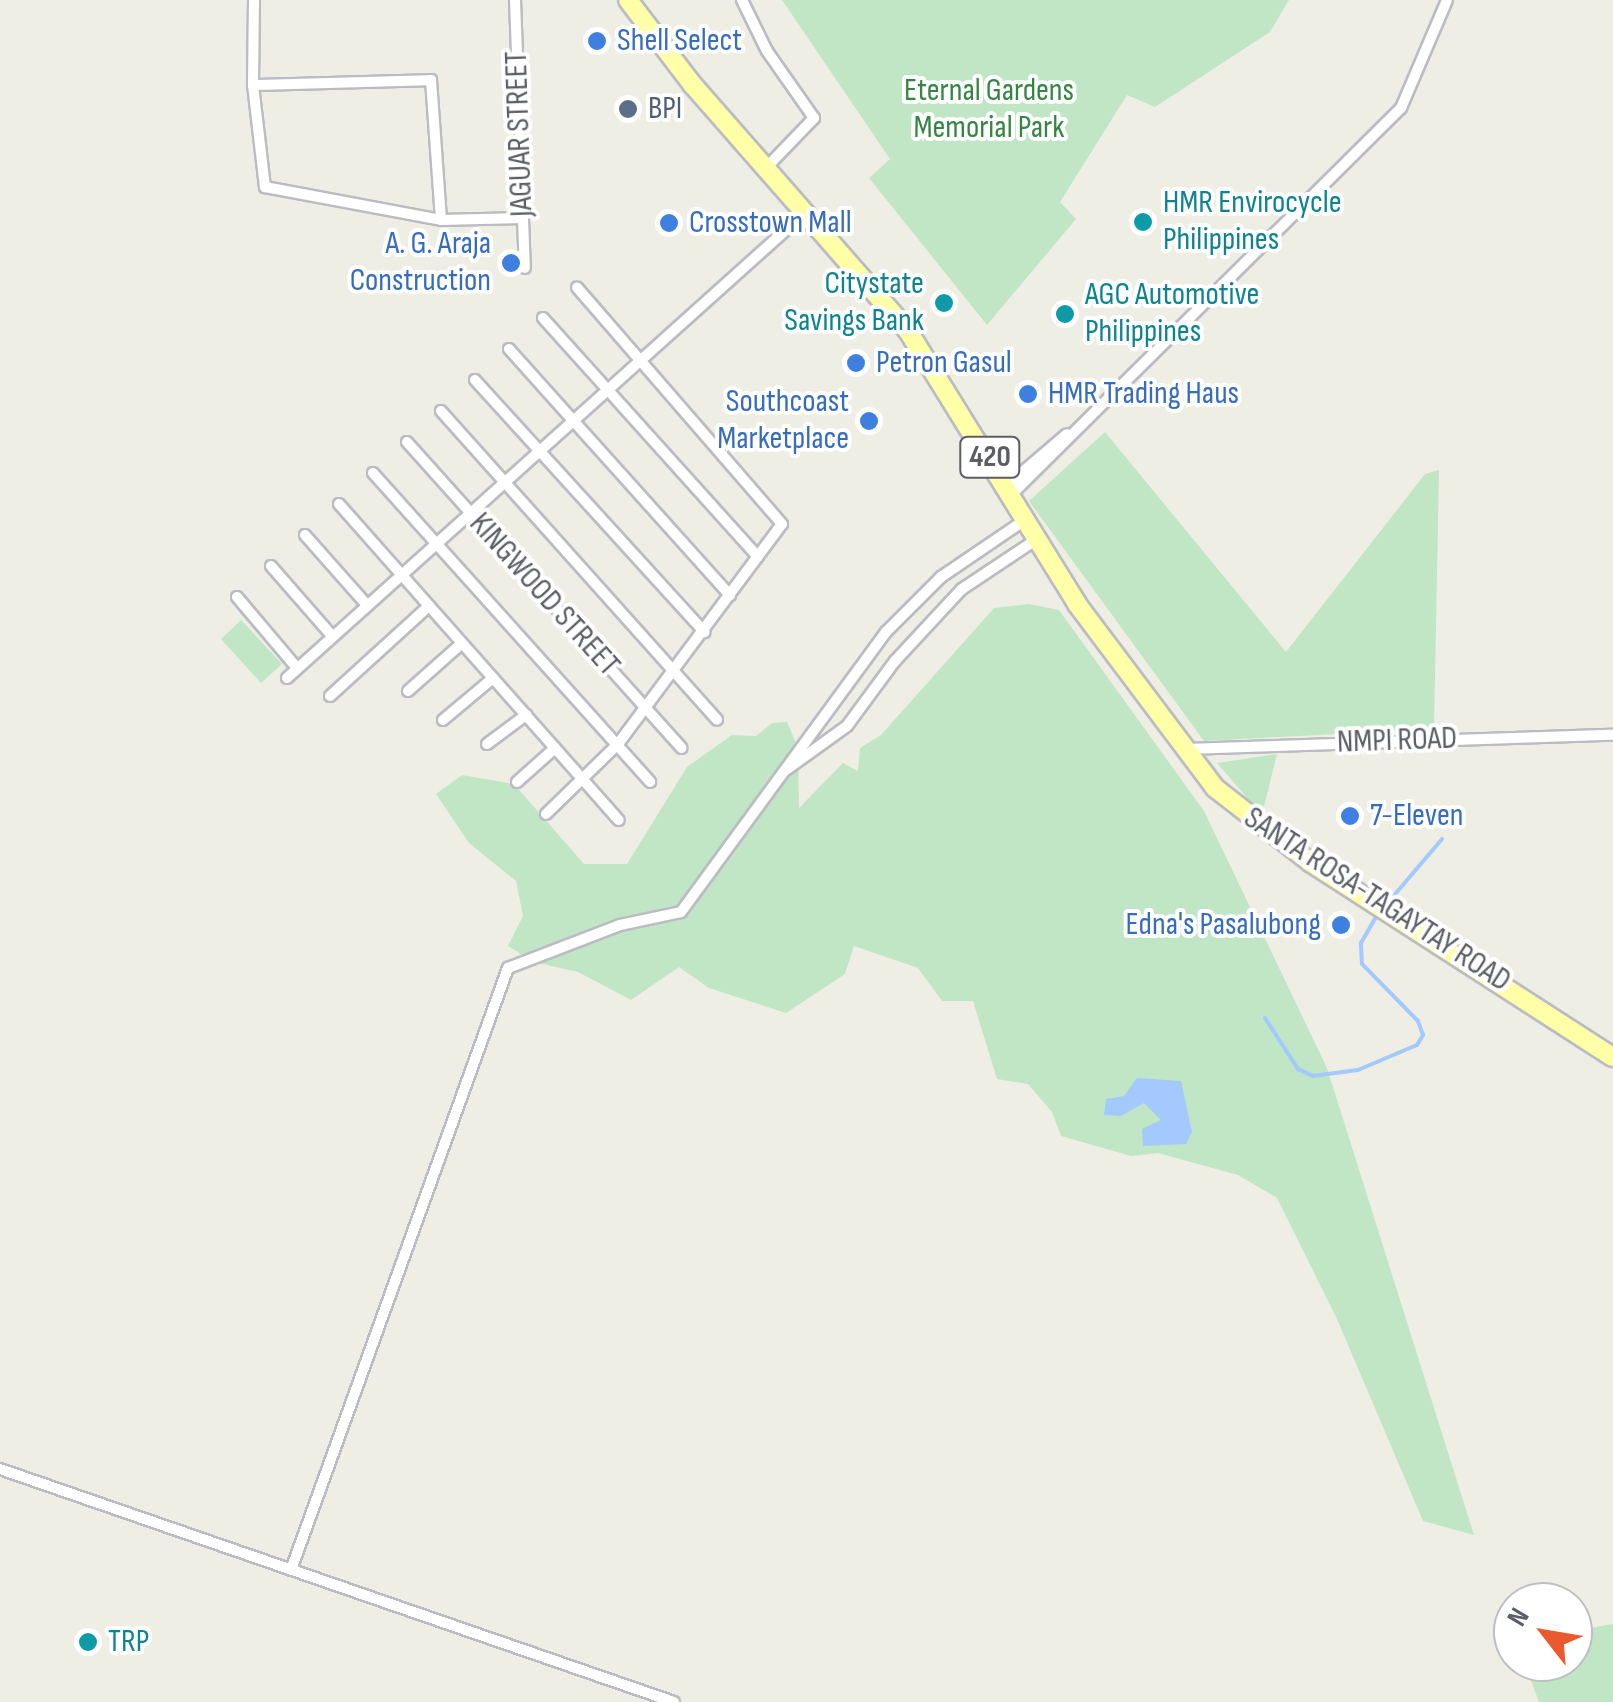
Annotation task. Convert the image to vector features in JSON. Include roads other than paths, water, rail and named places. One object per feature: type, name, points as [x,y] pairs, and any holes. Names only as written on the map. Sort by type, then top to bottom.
[{"type":"main road","name":"SANTA ROSA-TAGAYTAY ROAD","points":[[628,0],[925,353],[1036,539],[1181,749],[1236,810],[1362,895],[1610,1048]]},
{"type":"street","points":[[254,0],[253,86],[264,187],[441,220],[522,218]]},
{"type":"street","name":"JAGUAR STREET","points":[[515,0],[525,268]]},
{"type":"street","points":[[742,0],[767,51],[814,118],[767,168]]},
{"type":"street","points":[[1008,490],[1328,187],[1401,108],[1447,0]]},
{"type":"street","points":[[253,86],[430,80],[441,220]]},
{"type":"street","points":[[287,678],[605,388],[808,210]]},
{"type":"street","points":[[546,814],[618,744],[780,530],[780,516],[578,287]]},
{"type":"street","points":[[544,318],[758,557]]},
{"type":"street","points":[[510,349],[730,595]]},
{"type":"street","points":[[475,380],[704,632]]},
{"type":"street","points":[[441,411],[717,720]]},
{"type":"street","name":"KINGWOOD STREET","points":[[407,442],[682,748]]},
{"type":"street","points":[[373,473],[650,782]]},
{"type":"street","points":[[339,504],[619,820]]},
{"type":"street","points":[[291,1570],[508,968],[571,940],[681,912],[886,632],[941,577],[1024,520]]},
{"type":"street","points":[[305,535],[366,604]]},
{"type":"street","points":[[777,776],[847,726],[962,589],[1036,539]]},
{"type":"street","points":[[271,566],[332,636]]},
{"type":"street","points":[[237,597],[297,668]]},
{"type":"street","points":[[330,696],[429,606]]},
{"type":"street","points":[[408,691],[462,643]]},
{"type":"street","points":[[443,720],[493,678]]},
{"type":"street","points":[[487,744],[526,715]]},
{"type":"street","name":"NMPI ROAD","points":[[1181,749],[1613,735]]},
{"type":"street","points":[[518,782],[555,748]]},
{"type":"street","points":[[0,1469],[674,1702]]},
{"type":"water","points":[[1137,1078],[1181,1081],[1192,1132],[1186,1144],[1143,1146],[1142,1129],[1161,1120],[1144,1103],[1121,1116],[1104,1115],[1106,1099],[1124,1096]]},
{"type":"waterway","points":[[1385,906],[1442,839]]},
{"type":"waterway","points":[[1265,1018],[1298,1069],[1313,1076],[1358,1070],[1417,1045],[1423,1035],[1418,1021],[1362,964],[1361,943],[1378,913]]},
{"type":"place","name":"Shell Select","points":[[597,41]]},
{"type":"place","name":"BPI","points":[[628,109]]},
{"type":"place","name":"HMR Envirocycle Philippines","points":[[1143,222]]},
{"type":"place","name":"Crosstown Mall","points":[[669,223]]},
{"type":"place","name":"A. G. Araja Construction","points":[[511,263]]},
{"type":"place","name":"Citystate Savings Bank","points":[[944,303]]},
{"type":"place","name":"AGC Automotive Philippines","points":[[1065,314]]},
{"type":"place","name":"Petron Gasul","points":[[856,363]]},
{"type":"place","name":"HMR Trading Haus","points":[[1028,394]]},
{"type":"place","name":"Southcoast Marketplace","points":[[869,421]]},
{"type":"place","name":"7-Eleven","points":[[1350,816]]},
{"type":"place","name":"Edna's Pasalubong","points":[[1341,925]]},
{"type":"place","name":"TRP","points":[[88,1642]]},
{"type":"park label","name":"Eternal Gardens Memorial Park","points":[[989,110]]}]
